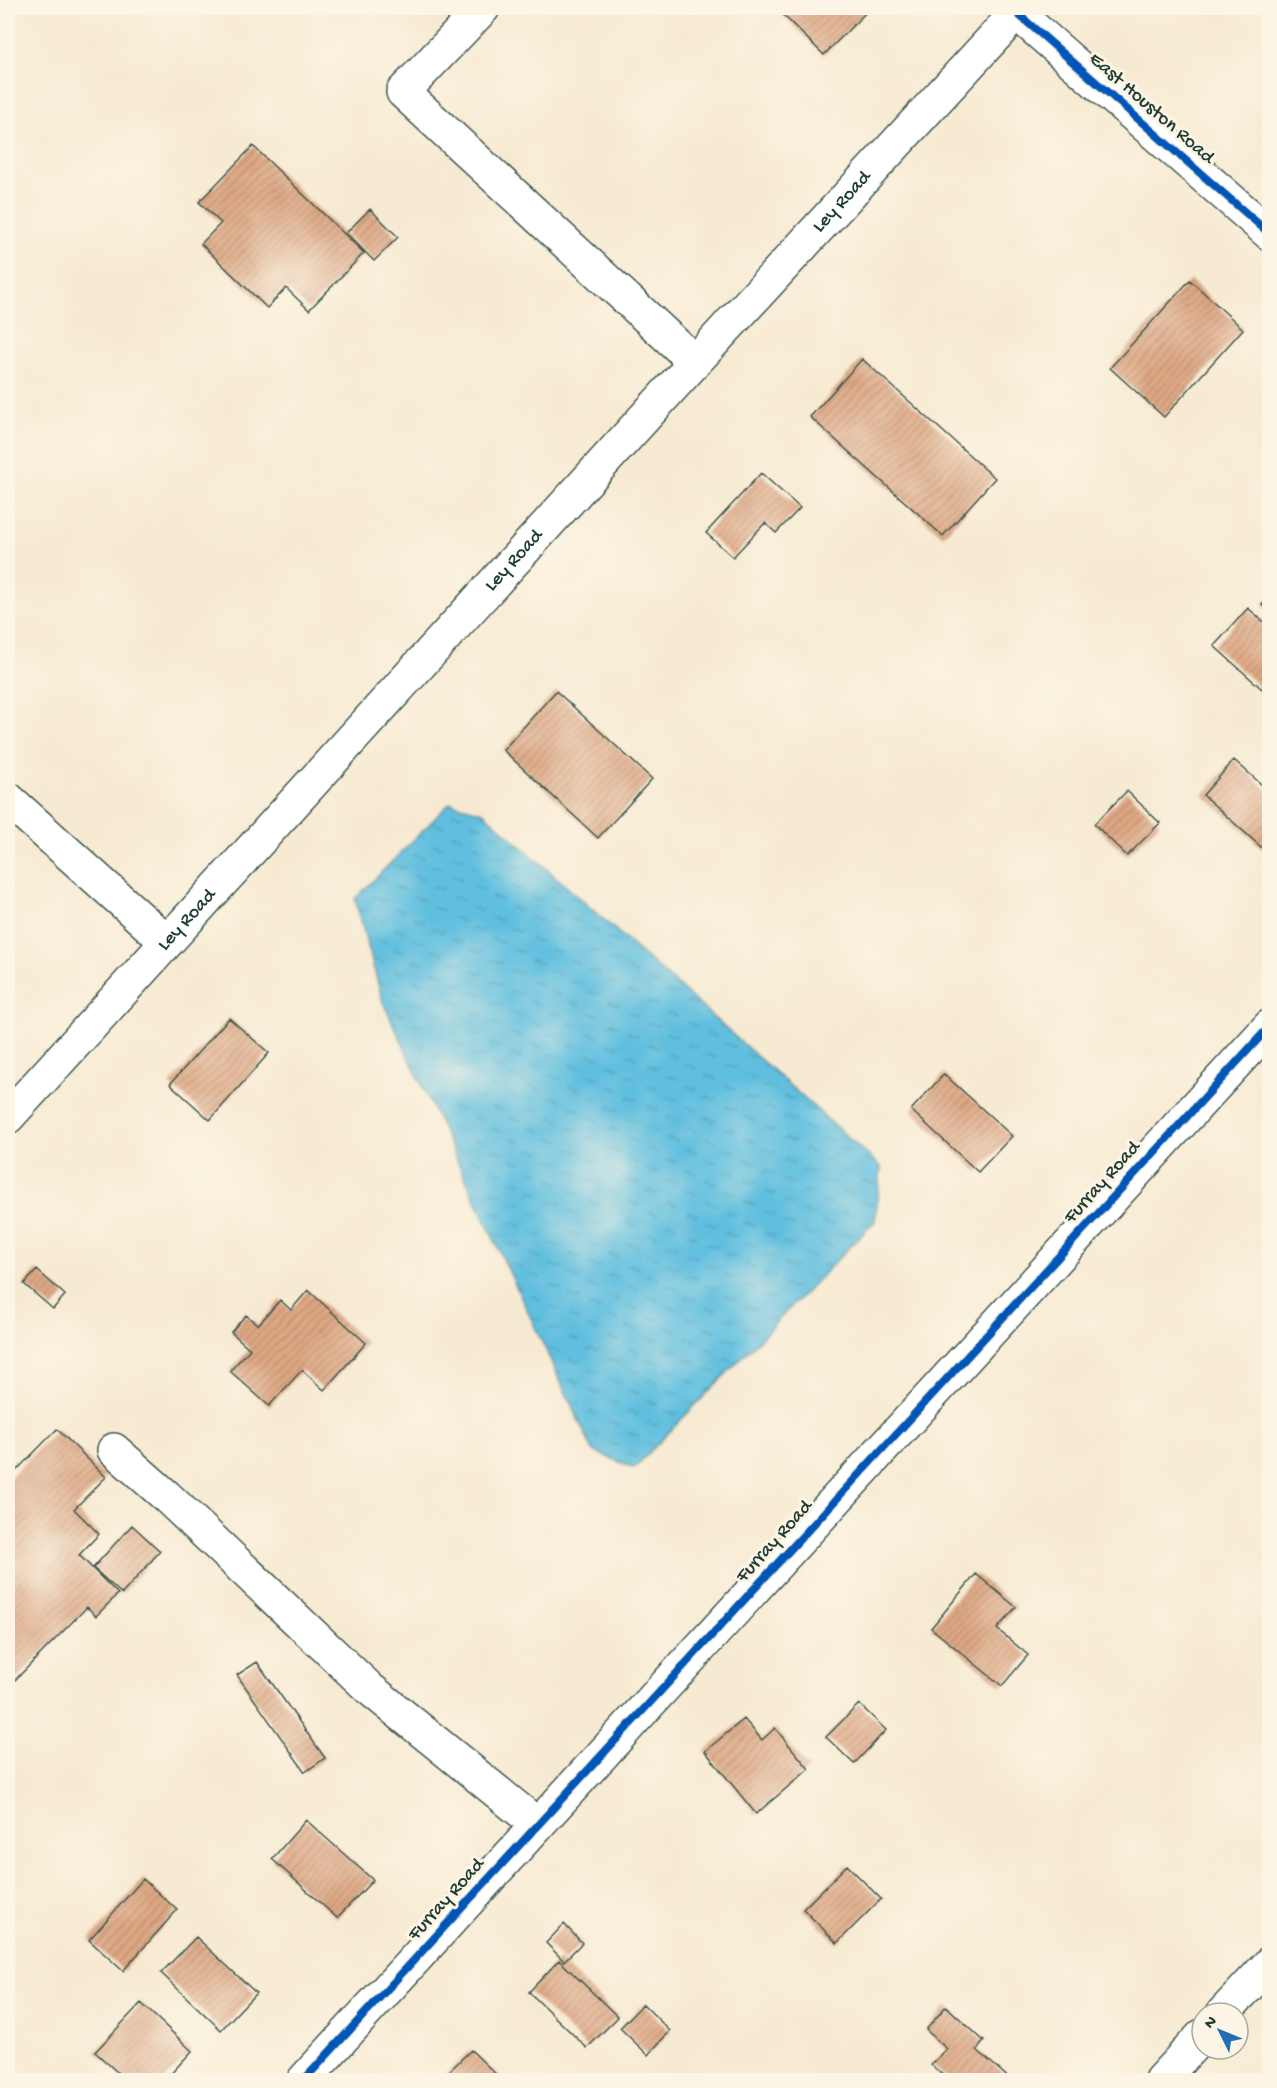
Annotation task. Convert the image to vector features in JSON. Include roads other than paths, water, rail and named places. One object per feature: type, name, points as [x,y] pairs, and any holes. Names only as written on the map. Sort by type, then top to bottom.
[{"type":"street","points":[[483,8],[403,92],[695,362]]},
{"type":"street","name":"Ley Road","points":[[8,1118],[1016,9]]},
{"type":"street","name":"East Houston Road","points":[[1016,9],[1269,234]]},
{"type":"street","points":[[8,799],[167,942]]},
{"type":"street","name":"Furray Road","points":[[304,2080],[1269,1026]]},
{"type":"street","points":[[114,1450],[166,1496],[370,1689],[538,1825]]},
{"type":"street","points":[[1234,2001],[1269,1963]]},
{"type":"street","points":[[1161,2080],[1190,2049]]},
{"type":"water","points":[[450,803],[483,812],[881,1167],[875,1221],[634,1468],[593,1451],[383,1002],[355,899]]}]
